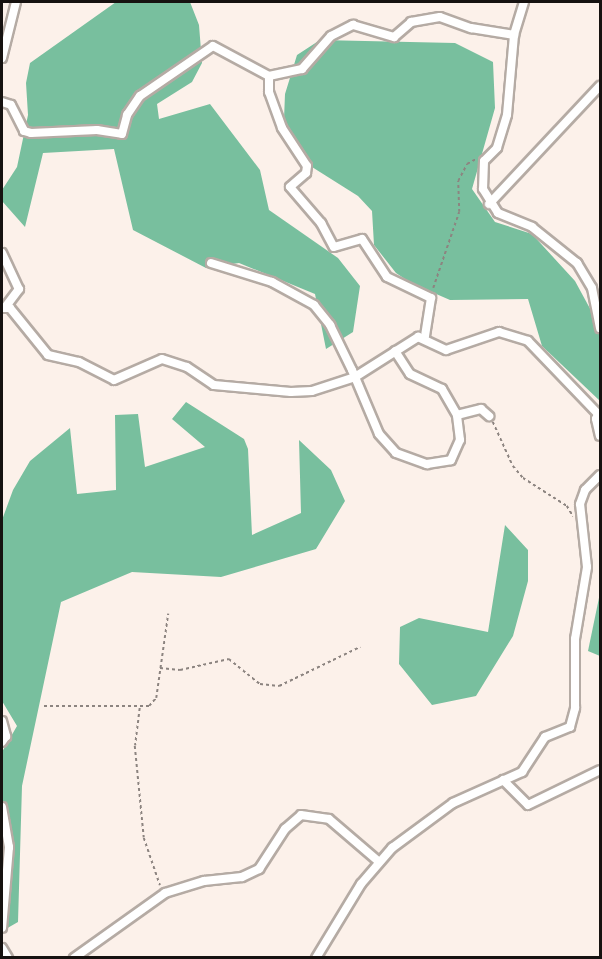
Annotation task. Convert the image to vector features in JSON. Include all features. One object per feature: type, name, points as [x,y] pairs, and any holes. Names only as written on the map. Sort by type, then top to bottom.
[{"type":"street","points":[[2,58],[16,2]]},
{"type":"street","points":[[524,2],[514,35],[507,115],[497,148],[484,161],[483,189],[489,204],[498,213],[532,227],[578,263],[592,288],[600,328]]},
{"type":"street","points":[[2,102],[12,105],[24,131],[31,133],[97,130],[122,134],[127,115],[140,96],[213,46],[269,76],[302,69],[331,36],[353,25],[394,37],[411,22],[440,17],[471,28],[514,35]]},
{"type":"street","points":[[269,76],[269,92],[282,128],[307,166],[306,173],[290,187],[321,223],[333,247],[362,239],[387,277],[431,298],[424,338]]},
{"type":"street","points":[[489,204],[600,86]]},
{"type":"street","points":[[2,254],[19,289],[4,307],[48,355],[79,362],[114,380],[162,359],[187,367],[214,385],[273,391],[312,391],[355,377],[395,351],[424,338]]},
{"type":"street","points":[[211,263],[272,282],[314,305],[330,325],[355,377],[372,420],[389,447],[427,464],[451,460],[457,452],[460,440],[457,415],[441,389],[410,374],[395,351]]},
{"type":"street","points":[[424,338],[446,350],[500,332],[528,341],[599,415],[596,419],[600,436]]},
{"type":"street","points":[[457,415],[481,409],[489,416]]},
{"type":"street","points":[[316,957],[378,861],[453,803],[522,772],[545,737],[570,727],[573,720],[574,655],[587,567],[580,504],[585,490],[600,475]]},
{"type":"street","points":[[2,721],[6,736],[2,741]]},
{"type":"street","points":[[503,780],[528,805],[600,770]]},
{"type":"street","points":[[2,807],[9,847],[2,928]]},
{"type":"street","points":[[74,957],[165,893],[204,881],[242,877],[259,869],[285,829],[301,815],[329,819],[378,861]]},
{"type":"street","points":[[2,948],[8,957]]},
{"type":"path","points":[[431,298],[459,212],[458,181],[467,164],[476,159],[484,161]]},
{"type":"path","points":[[489,416],[513,466],[533,486],[567,506],[581,526]]},
{"type":"path","points":[[44,706],[140,707],[156,698],[168,614]]},
{"type":"path","points":[[160,668],[180,670],[229,659],[260,684],[279,686],[360,647]]},
{"type":"path","points":[[140,707],[135,746],[144,838],[165,893]]},
{"type":"green space","points":[[116,2],[190,2],[199,25],[202,63],[192,82],[157,104],[159,119],[210,104],[260,170],[269,210],[338,258],[360,286],[353,332],[326,349],[315,294],[239,263],[206,268],[133,230],[114,149],[43,153],[25,227],[2,201],[2,190],[17,167],[28,115],[26,83],[30,63]]},
{"type":"green space","points":[[320,40],[455,43],[493,62],[495,108],[472,189],[495,222],[532,234],[575,281],[600,327],[600,401],[542,346],[528,299],[450,300],[411,283],[396,273],[374,245],[372,211],[358,196],[312,167],[284,119],[285,94],[297,55]]},
{"type":"green space","points":[[186,402],[244,439],[248,449],[252,535],[301,513],[299,440],[331,470],[345,501],[316,549],[221,577],[132,572],[61,602],[22,786],[18,922],[4,930],[2,752],[17,726],[2,701],[2,520],[13,490],[30,461],[70,428],[77,494],[116,490],[115,415],[138,414],[145,467],[205,447],[172,419]]},
{"type":"green space","points":[[505,525],[528,550],[528,581],[513,636],[476,696],[432,705],[399,664],[400,627],[419,618],[488,632]]},
{"type":"green space","points":[[600,593],[600,656],[588,651]]}]
